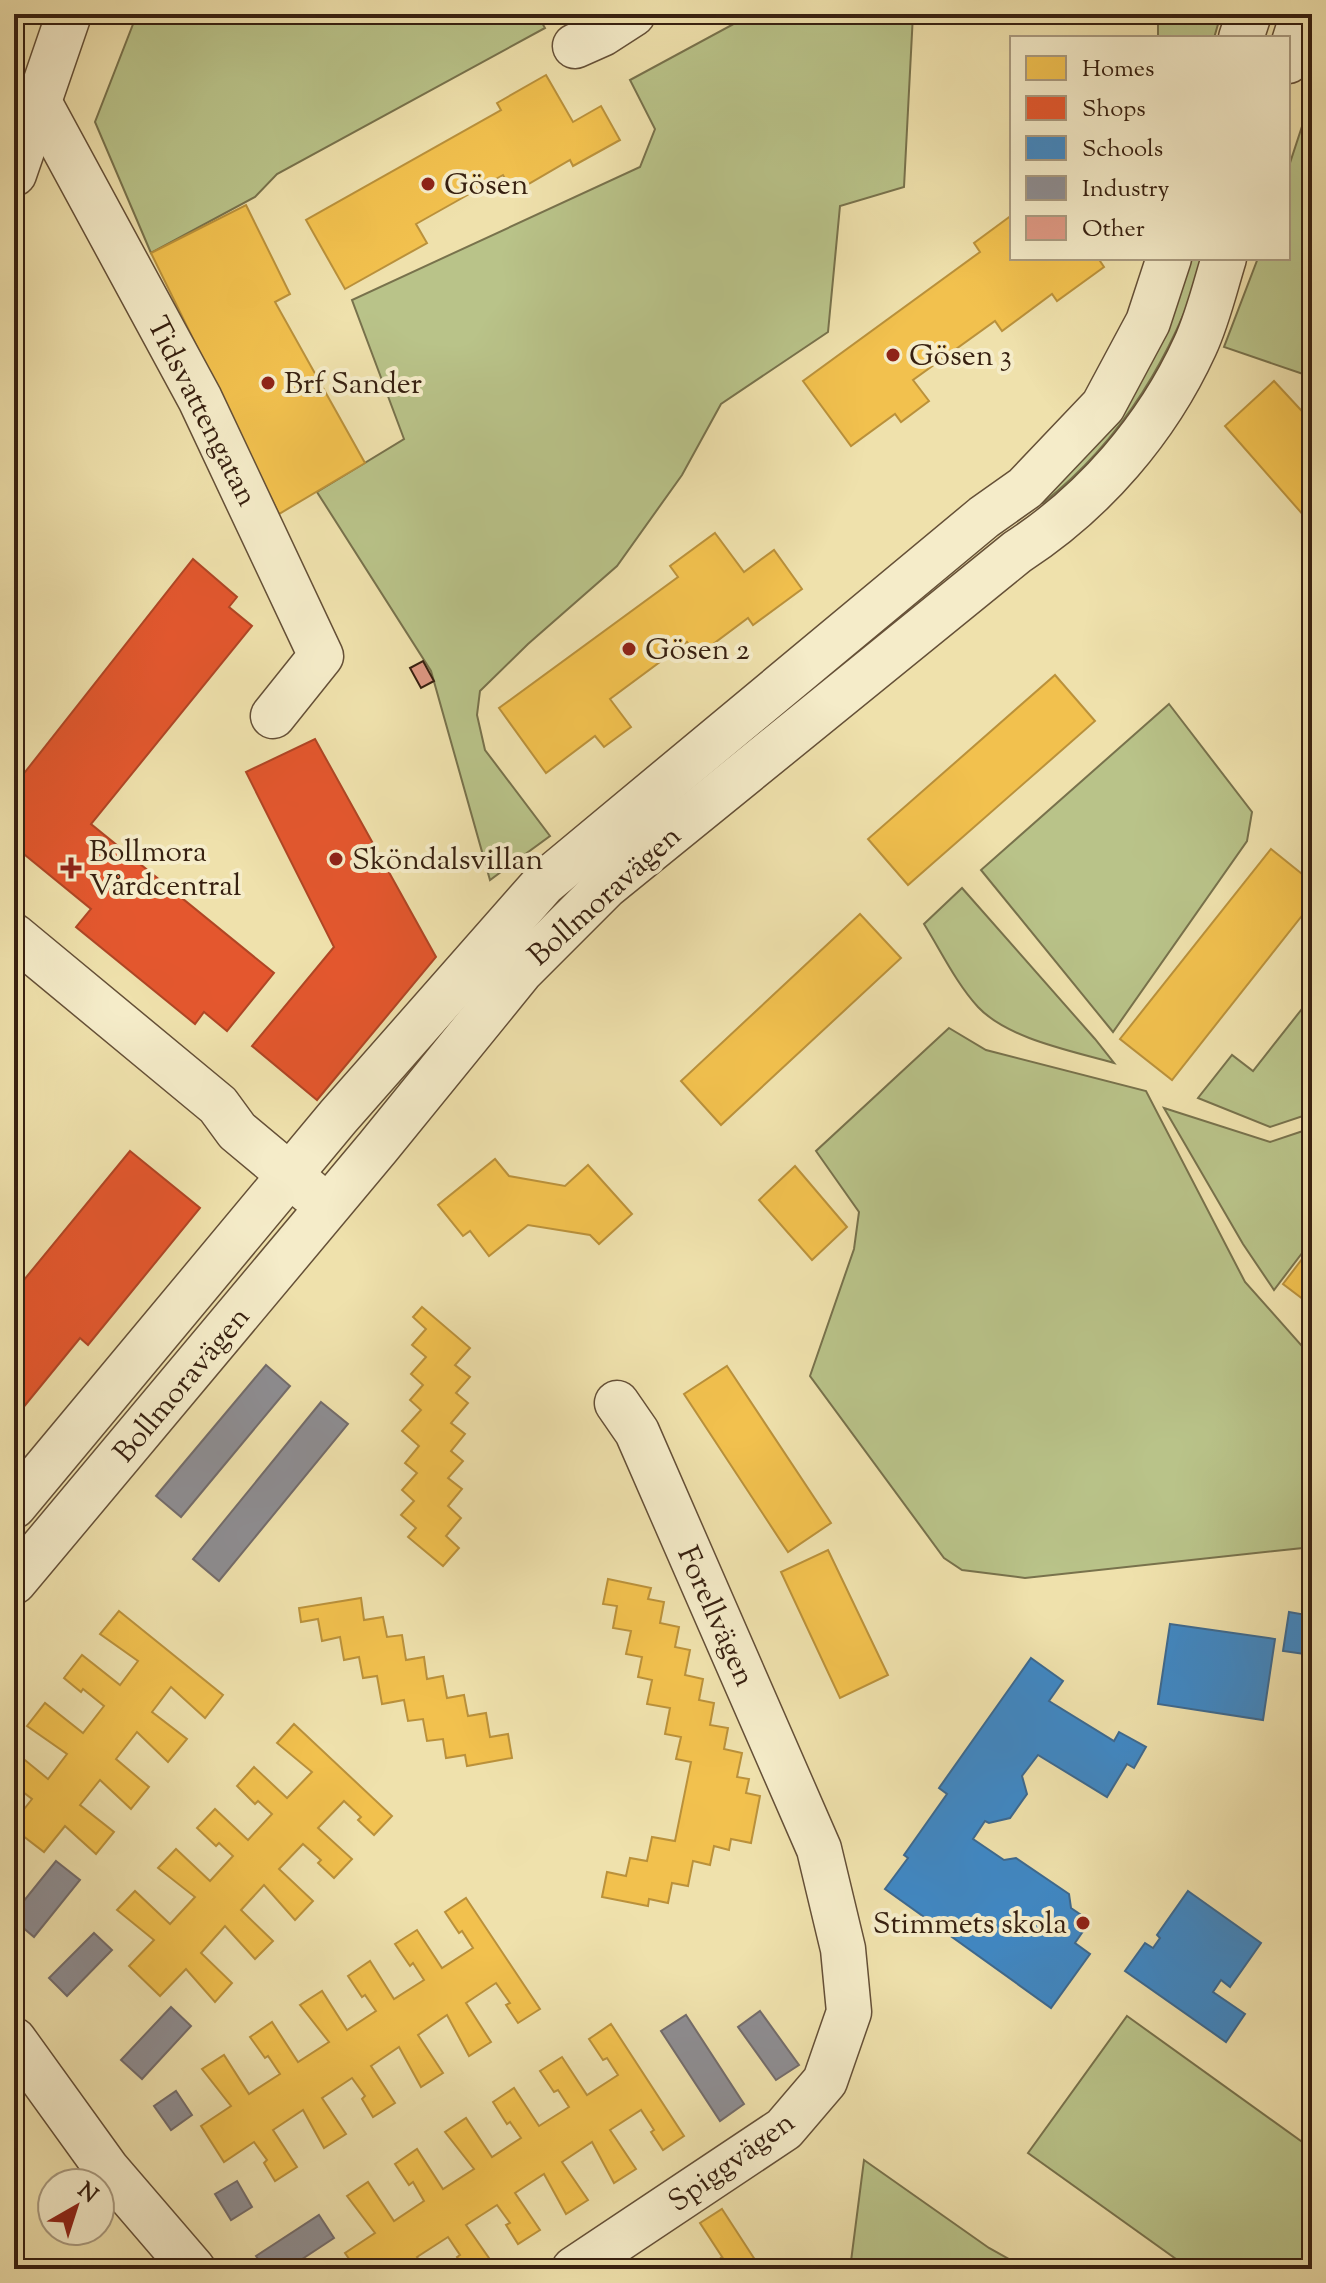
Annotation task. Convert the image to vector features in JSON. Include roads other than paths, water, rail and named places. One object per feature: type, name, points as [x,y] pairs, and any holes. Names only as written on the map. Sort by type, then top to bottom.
[{"type":"street","points":[[14,174],[69,14]]},
{"type":"street","points":[[575,46],[602,34],[633,14]]},
{"type":"street","points":[[1242,36],[1249,14]]},
{"type":"street","points":[[1290,55],[1303,14]]},
{"type":"street","name":"Tidsvattengatan","points":[[39,102],[200,399],[321,656],[273,716]]},
{"type":"street","name":"Bollmoravägen","points":[[14,1506],[289,1175],[544,883],[984,517],[1025,488],[1103,406],[1148,322],[1168,260]]},
{"type":"street","name":"Bollmoravägen","points":[[14,1582],[521,971],[606,886],[1017,552],[1056,527],[1138,443],[1171,393],[1197,343],[1223,260]]},
{"type":"street","points":[[984,517],[1017,552]]},
{"type":"street","points":[[14,936],[218,1105],[237,1131],[328,1206]]},
{"type":"street","name":"Forellvägen","points":[[617,1403],[637,1432],[812,1832]]},
{"type":"street","name":"Spiggvägen","points":[[574,2269],[784,2129],[825,2081],[849,2012],[843,1949],[819,1849],[812,1832]]},
{"type":"street","points":[[14,2040],[107,2169],[193,2269]]},
{"type":"place","name":"Gösen","points":[[428,184]]},
{"type":"place","name":"Gösen 3","points":[[893,355]]},
{"type":"place","name":"Brf Sander","points":[[268,383]]},
{"type":"place","name":"Gösen 2","points":[[629,649]]},
{"type":"place","name":"Sköndalsvillan","points":[[336,859]]},
{"type":"place","name":"Bollmora Vårdcentral","points":[[71,868]]},
{"type":"place","name":"Stimmets skola","points":[[1083,1923]]}]
